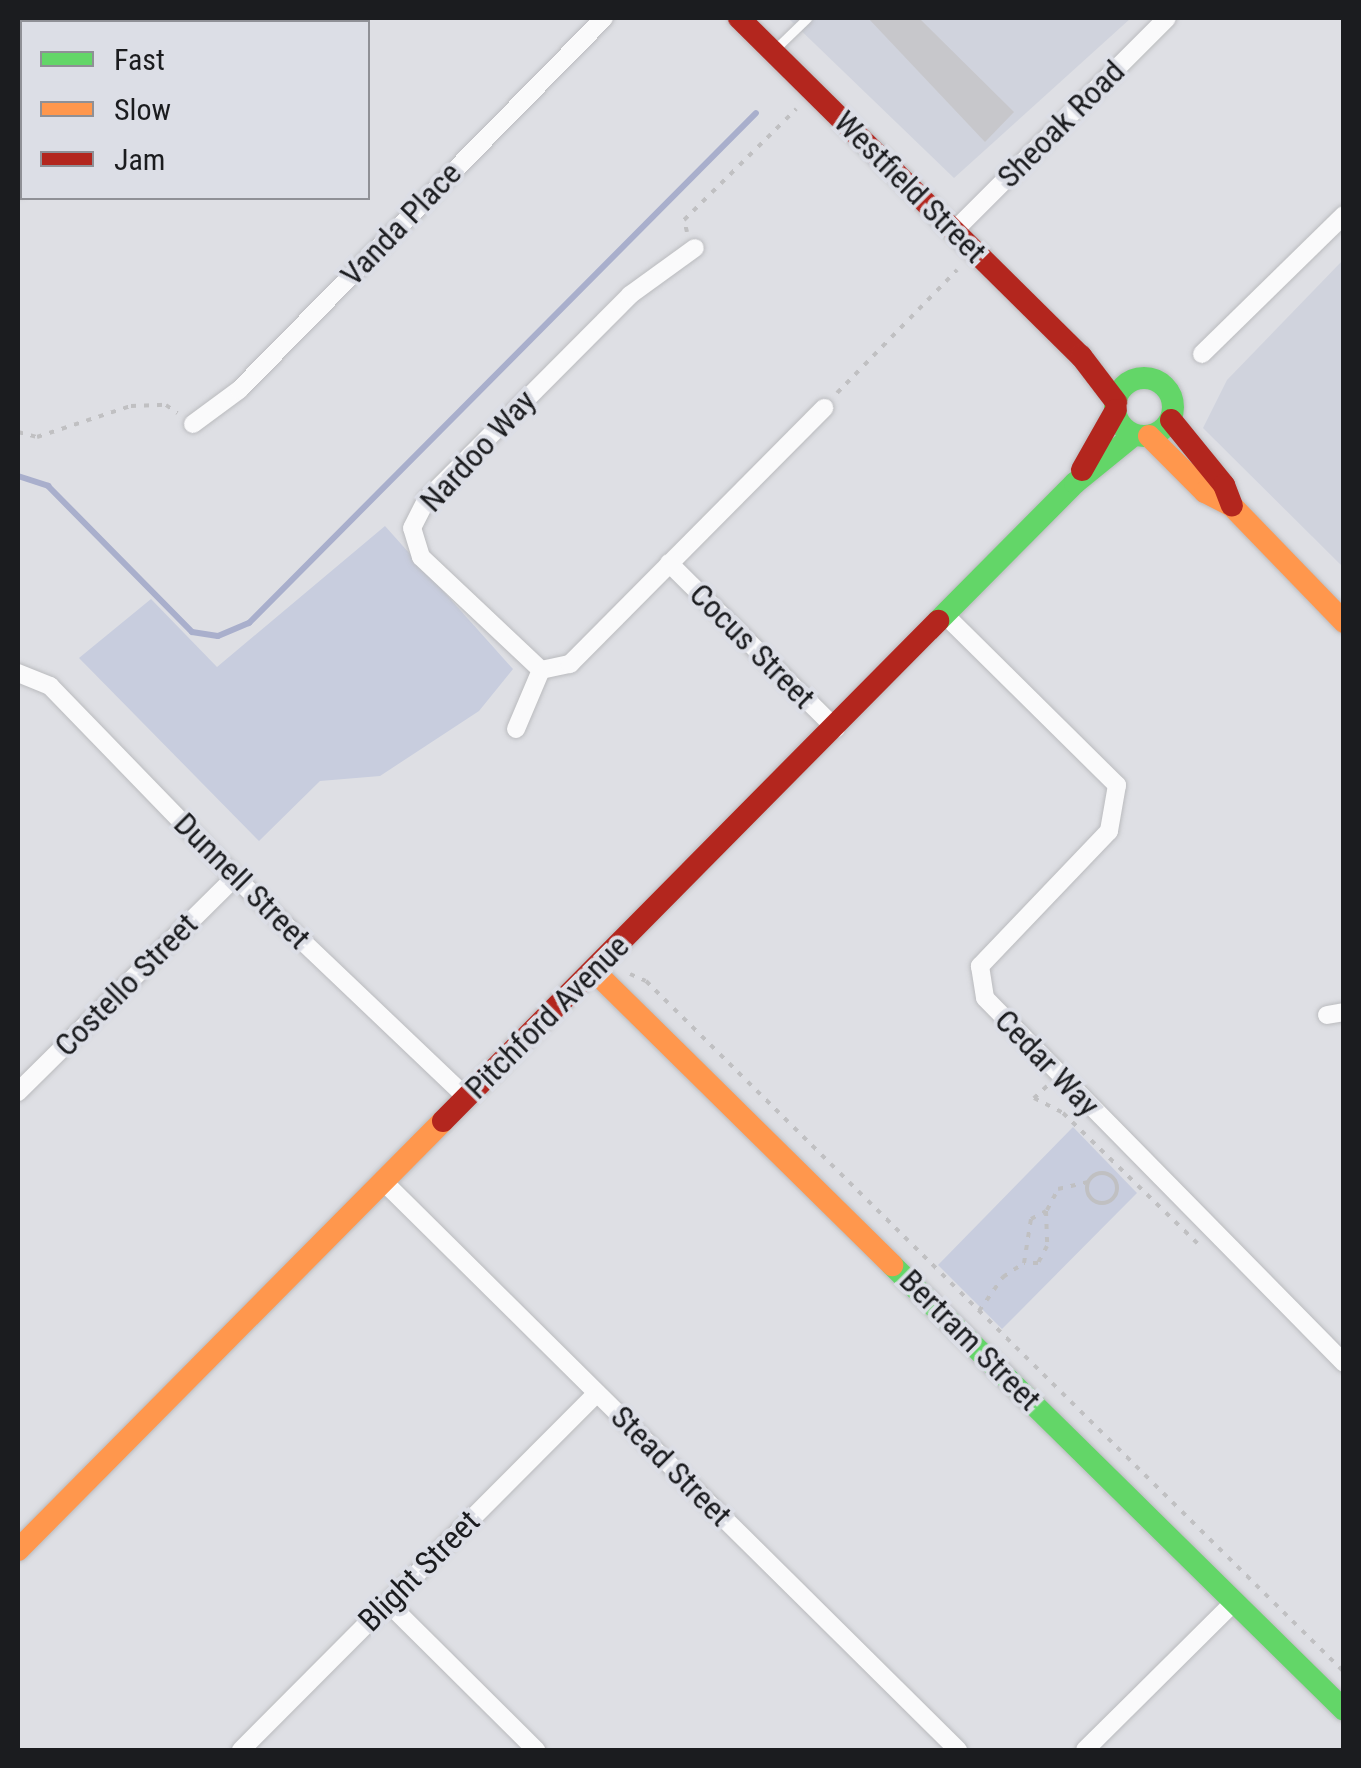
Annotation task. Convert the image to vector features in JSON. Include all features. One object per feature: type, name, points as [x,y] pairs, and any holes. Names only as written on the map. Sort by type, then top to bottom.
[{"type":"street","name":"Vanda Place","points":[[192,424],[239,390],[604,18]]},
{"type":"street","name":"Westfield Street","points":[[739,18],[1082,356],[1116,406]]},
{"type":"street","name":"Sheoak Road","points":[[954,231],[1167,18]]},
{"type":"street","points":[[1202,354],[1344,216]]},
{"type":"street","name":"Nardoo Way","points":[[541,670],[420,557],[412,528],[426,500],[630,294],[695,248]]},
{"type":"street","name":"Westfield Street","points":[[1082,356],[1138,379]]},
{"type":"street","points":[[1232,506],[1224,486],[1171,420],[1173,402],[1164,386],[1138,379],[1124,387],[1116,406],[1142,435],[1205,492],[1232,506],[1344,622]]},
{"type":"street","name":"Pitchford Avenue","points":[[1075,484],[1116,406]]},
{"type":"street","points":[[516,728],[541,670],[570,664],[824,408]]},
{"type":"street","points":[[1142,435],[1171,420]]},
{"type":"street","name":"Pitchford Avenue","points":[[18,1550],[466,1097],[602,979],[944,615],[1075,484],[1142,435]]},
{"type":"street","name":"Cocus Street","points":[[669,563],[836,729]]},
{"type":"street","name":"Cedar Way","points":[[944,615],[1117,784],[1109,831],[980,966],[985,998],[1344,1363]]},
{"type":"street","name":"Dunnell Street","points":[[18,673],[50,686],[234,877],[466,1097]]},
{"type":"street","name":"Costello Street","points":[[18,1092],[234,877]]},
{"type":"street","name":"Bertram Street","points":[[602,979],[1344,1710]]},
{"type":"street","name":"Stead Street","points":[[383,1180],[958,1750]]},
{"type":"street","name":"Blight Street","points":[[242,1750],[597,1392]]},
{"type":"street","points":[[1084,1750],[1234,1602]]},
{"type":"street","points":[[388,1603],[536,1750]]},
{"type":"lane","points":[[773,51],[807,18]]},
{"type":"path","points":[[683,226],[796,109]]},
{"type":"path","points":[[824,408],[957,270]]},
{"type":"path","points":[[18,432],[37,437],[130,406],[166,405],[192,424]]},
{"type":"path","points":[[602,979],[624,974],[646,981],[1344,1672]]},
{"type":"path","points":[[1058,1076],[1034,1098],[1063,1113],[1213,1258]]},
{"type":"path","points":[[1024,1263],[1031,1219],[1046,1211],[1058,1190],[1108,1174],[1113,1163]]},
{"type":"path","points":[[1088,1182],[1093,1200],[1108,1201],[1116,1190],[1108,1174]]},
{"type":"path","points":[[979,1312],[1003,1277],[1024,1263],[1038,1263],[1048,1246],[1046,1211]]},
{"type":"shaded area","points":[[788,18],[1131,18],[954,178]]},
{"type":"shaded area","points":[[1343,260],[1343,567],[1203,428],[1227,380]]},
{"type":"shaded area","points":[[385,526],[513,669],[479,711],[380,776],[320,781],[259,841],[79,658],[151,599],[217,667]]},
{"type":"shaded area","points":[[1073,1127],[1137,1193],[1002,1329],[938,1265]]},
{"type":"building","points":[[868,18],[919,18],[1014,112],[985,142]]},
{"type":"waterway","points":[[18,476],[48,486],[192,632],[218,636],[249,623],[756,113]]},
{"type":"traffic: fast","points":[[1144,378],[1164,387],[1173,407],[1164,427],[1144,436],[1124,427],[1115,407],[1124,387],[1144,378]]},
{"type":"traffic: fast","points":[[938,621],[1075,483],[1134,435]]},
{"type":"traffic: fast","points":[[892,1265],[1344,1710]]},
{"type":"traffic: slow","points":[[1149,436],[1205,492],[1232,506],[1344,622]]},
{"type":"traffic: slow","points":[[594,971],[892,1265]]},
{"type":"traffic: slow","points":[[18,1550],[443,1121]]},
{"type":"traffic: jam","points":[[739,18],[1081,356],[1116,402]]},
{"type":"traffic: jam","points":[[1082,470],[1116,410]]},
{"type":"traffic: jam","points":[[1171,420],[1224,485],[1232,506]]},
{"type":"traffic: jam","points":[[443,1121],[938,621]]}]
